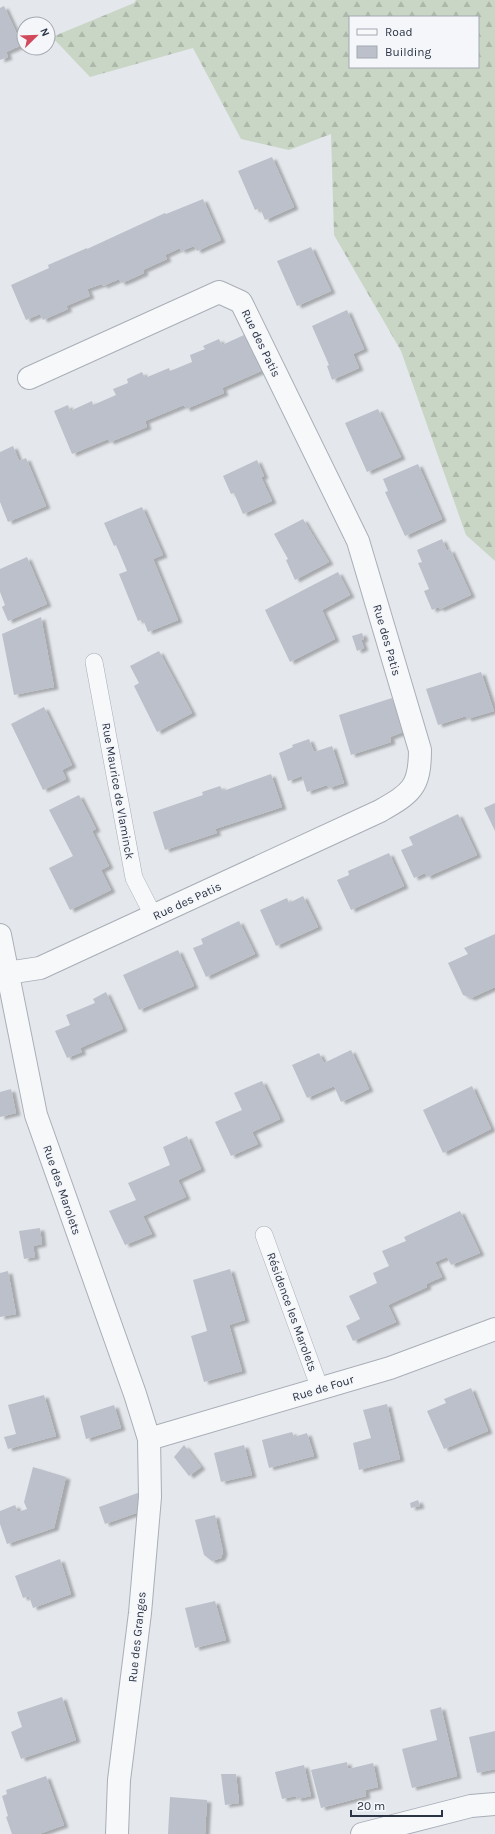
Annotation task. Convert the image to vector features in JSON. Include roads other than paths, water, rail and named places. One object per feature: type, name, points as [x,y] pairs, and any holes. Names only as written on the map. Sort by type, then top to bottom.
[{"type":"street","name":"Rue des Patis","points":[[7,973],[40,968],[154,917],[380,811],[403,798],[416,784],[420,767],[420,750],[358,541],[241,302],[219,292],[28,378]]},
{"type":"street","name":"Rue des Marolets","points":[[0,935],[36,1115],[135,1394],[149,1439]]},
{"type":"street","name":"Rue de Four","points":[[149,1439],[390,1368],[495,1329]]},
{"type":"street","name":"Rue des Granges","points":[[117,1834],[119,1780],[140,1613],[150,1497],[149,1439]]},
{"type":"street","points":[[362,1834],[471,1806],[495,1804]]},
{"type":"lane","name":"Rue Maurice de Vlaminck","points":[[94,662],[134,878],[154,917]]},
{"type":"lane","name":"Résidence les Marolets","points":[[264,1235],[320,1389]]}]
